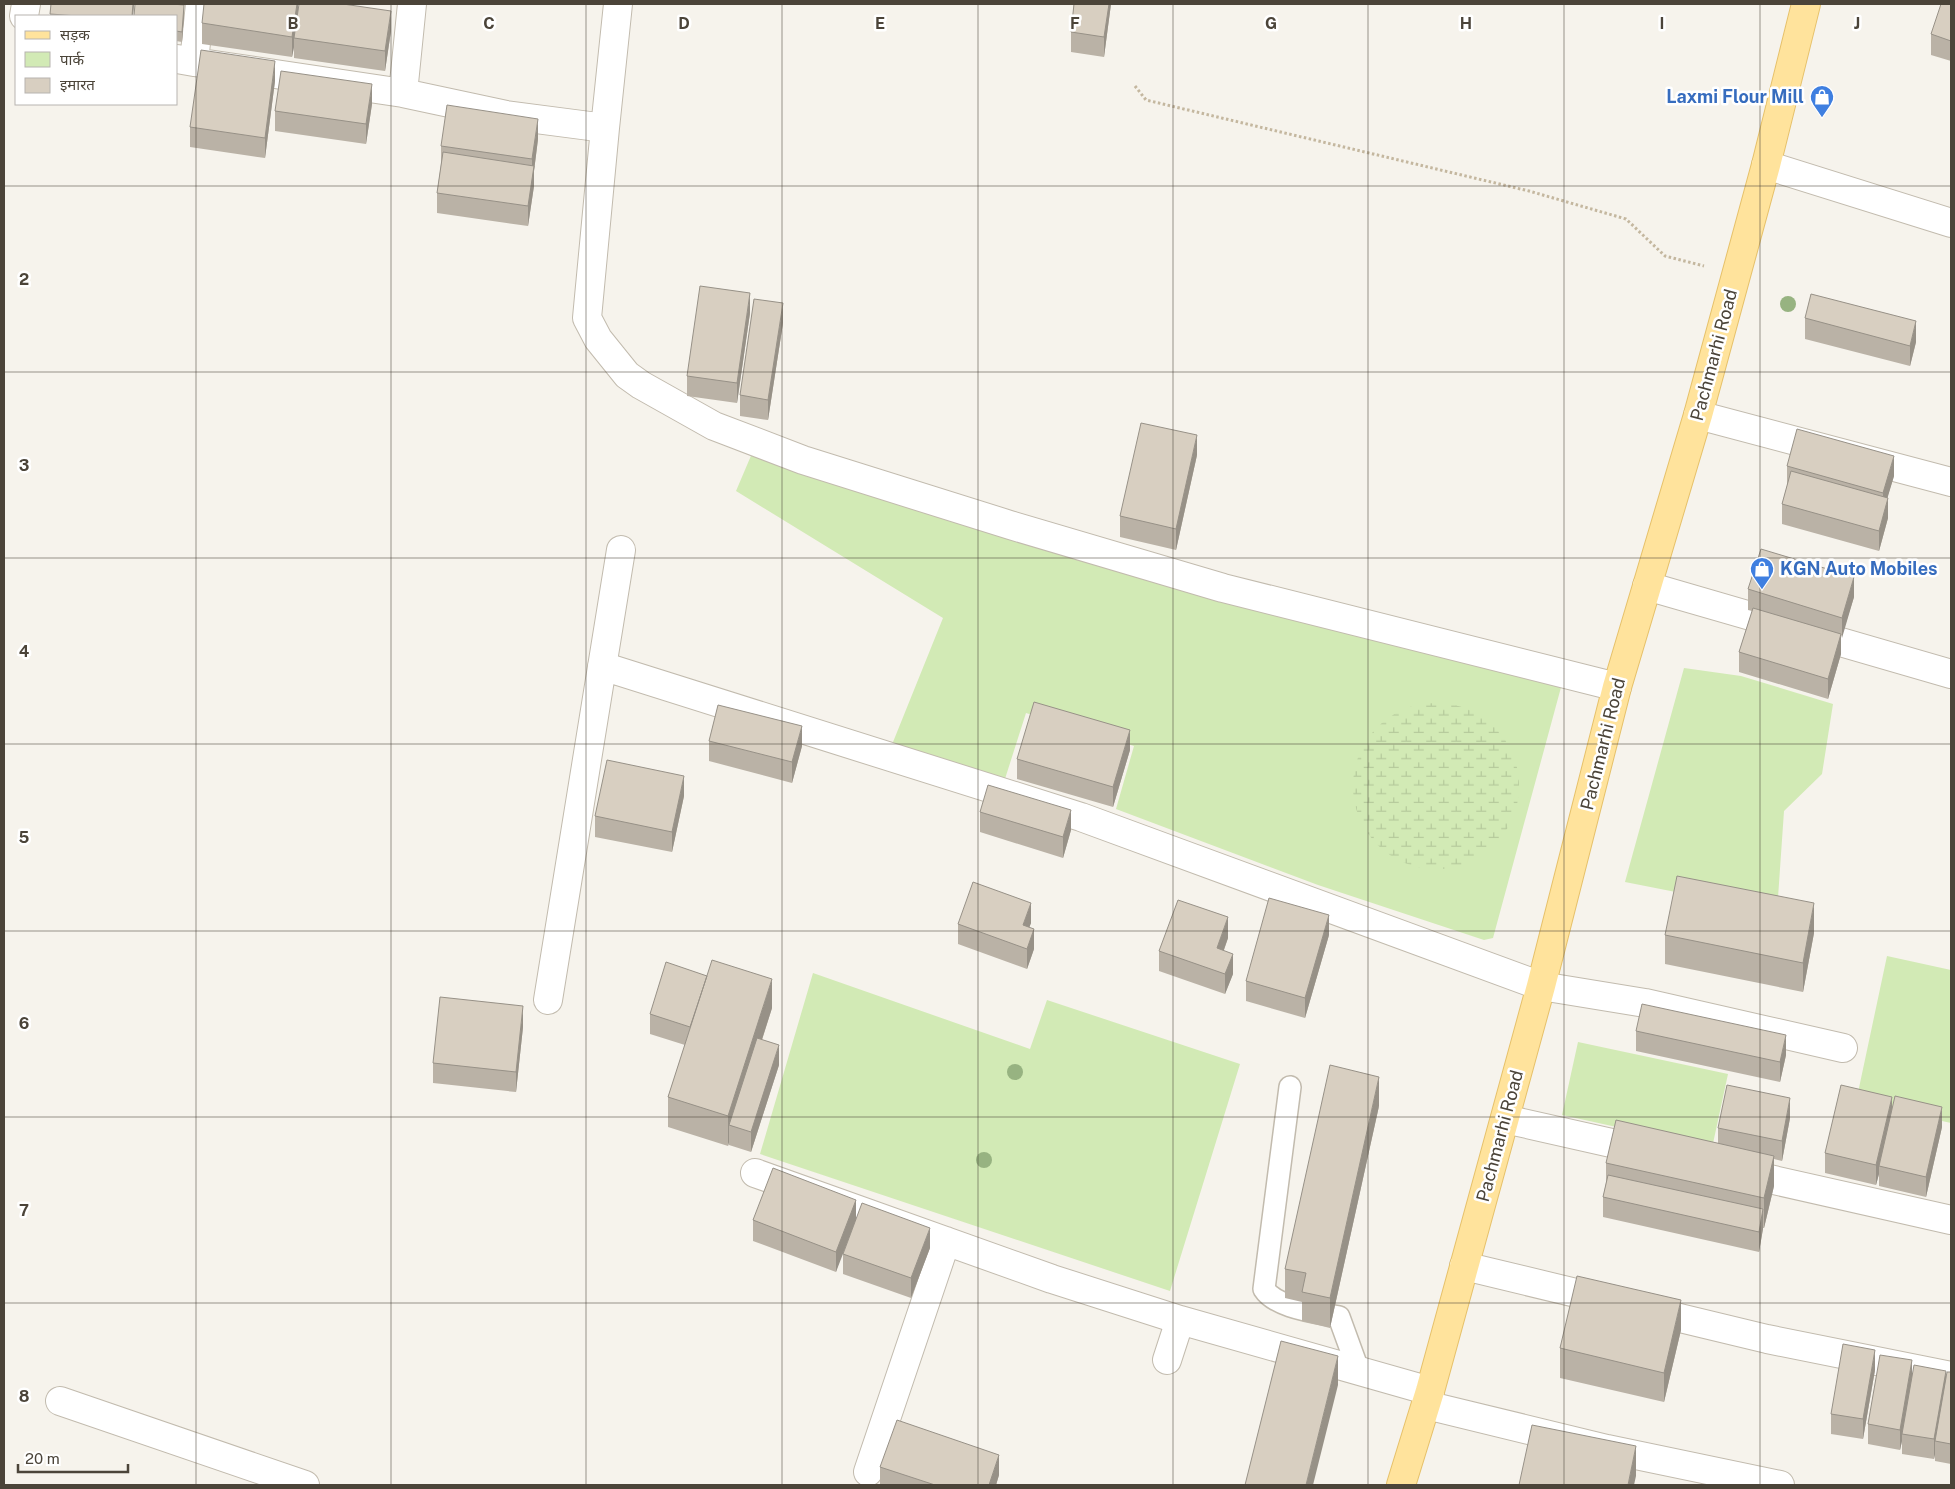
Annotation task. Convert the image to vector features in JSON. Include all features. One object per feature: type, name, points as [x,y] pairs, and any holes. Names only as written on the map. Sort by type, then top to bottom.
[{"type":"main road","name":"Pachmarhi Road","points":[[1401,1485],[1428,1398],[1542,986],[1617,687],[1698,415],[1766,165],[1806,4]]},
{"type":"street","points":[[200,4],[185,60],[403,93],[506,115],[605,128]]},
{"type":"street","points":[[403,93],[412,4]]},
{"type":"street","points":[[618,4],[587,318],[598,339],[627,375],[640,385],[706,422],[803,460],[1010,525],[1223,588],[1617,687]]},
{"type":"street","points":[[1766,165],[1951,223]]},
{"type":"street","points":[[1698,415],[1951,482]]},
{"type":"street","points":[[548,1000],[621,550]]},
{"type":"street","points":[[1646,586],[1951,674]]},
{"type":"street","points":[[602,666],[1081,817],[1542,986],[1646,1003],[1843,1048]]},
{"type":"street","points":[[1505,1119],[1670,1156]]},
{"type":"street","points":[[1718,1168],[1951,1220]]},
{"type":"street","points":[[755,1173],[1052,1279],[1180,1320],[1359,1372],[1428,1398],[1606,1449],[1780,1485]]},
{"type":"street","points":[[868,1472],[946,1241]]},
{"type":"street","points":[[1464,1266],[1767,1339],[1951,1376]]},
{"type":"street","points":[[1167,1360],[1180,1320]]},
{"type":"street","points":[[60,1400],[305,1485]]},
{"type":"lane","points":[[1290,1087],[1264,1289],[1269,1296],[1278,1302],[1339,1317],[1359,1372]]},
{"type":"path","points":[[1136,86],[1146,100],[1529,191],[1626,219],[1664,256],[1736,275]]},
{"type":"green space","points":[[753,451],[1563,680],[1493,938],[1484,940],[1318,885],[1116,809],[1134,746],[1026,713],[1004,782],[891,747],[943,618],[736,491]]},
{"type":"green space","points":[[1684,668],[1741,676],[1833,704],[1822,774],[1784,811],[1777,912],[1625,882]]},
{"type":"green space","points":[[1436,703],[1468,710],[1482,717],[1495,727],[1505,740],[1512,754],[1519,786],[1512,818],[1505,832],[1495,845],[1482,855],[1468,862],[1436,869],[1404,862],[1390,855],[1377,845],[1367,832],[1360,818],[1353,786],[1360,754],[1367,740],[1377,727],[1390,717],[1404,710]]},
{"type":"green space","points":[[1887,956],[1951,970],[1951,1123],[1856,1102]]},
{"type":"green space","points":[[813,973],[1030,1049],[1047,1000],[1240,1064],[1170,1291],[760,1154]]},
{"type":"green space","points":[[1578,1042],[1728,1074],[1712,1148],[1562,1115]]},
{"type":"building","points":[[51,4],[133,4],[132,15],[50,14]]},
{"type":"building","points":[[135,4],[184,5],[182,32],[178,31],[178,15],[134,15]]},
{"type":"building","points":[[204,4],[297,4],[292,37],[202,23]]},
{"type":"building","points":[[299,4],[343,4],[391,11],[385,51],[294,38]]},
{"type":"building","points":[[1074,4],[1109,4],[1104,37],[1071,32]]},
{"type":"building","points":[[1941,4],[1951,4],[1951,41],[1931,34]]},
{"type":"building","points":[[201,50],[275,61],[265,138],[190,127]]},
{"type":"building","points":[[281,71],[372,84],[366,124],[275,111]]},
{"type":"building","points":[[447,105],[538,119],[532,159],[441,146]]},
{"type":"building","points":[[443,152],[534,166],[528,206],[437,193]]},
{"type":"building","points":[[700,286],[750,293],[737,383],[687,376]]},
{"type":"building","points":[[1811,294],[1916,321],[1910,346],[1805,318]]},
{"type":"building","points":[[754,299],[783,303],[768,400],[740,395]]},
{"type":"building","points":[[1141,423],[1197,435],[1176,529],[1120,516]]},
{"type":"building","points":[[1797,429],[1894,456],[1883,493],[1787,466]]},
{"type":"building","points":[[1791,471],[1888,498],[1879,531],[1782,504]]},
{"type":"building","points":[[1761,549],[1854,577],[1842,618],[1748,589]]},
{"type":"building","points":[[1753,608],[1841,634],[1828,679],[1739,652]]},
{"type":"building","points":[[1034,702],[1130,730],[1113,787],[1017,759]]},
{"type":"building","points":[[718,705],[802,726],[792,762],[709,741]]},
{"type":"building","points":[[607,760],[684,776],[672,832],[595,816]]},
{"type":"building","points":[[988,785],[1071,810],[1063,837],[980,812]]},
{"type":"building","points":[[1677,876],[1814,903],[1803,963],[1665,935]]},
{"type":"building","points":[[973,882],[1031,903],[1023,925],[1034,929],[1027,949],[958,924]]},
{"type":"building","points":[[1269,898],[1329,915],[1305,998],[1246,981]]},
{"type":"building","points":[[1178,900],[1228,917],[1217,948],[1233,954],[1225,974],[1159,951]]},
{"type":"building","points":[[712,960],[772,979],[728,1116],[668,1097]]},
{"type":"building","points":[[666,962],[707,976],[690,1027],[650,1014]]},
{"type":"building","points":[[440,997],[523,1006],[516,1072],[433,1063]]},
{"type":"building","points":[[1642,1004],[1786,1035],[1780,1062],[1636,1031]]},
{"type":"building","points":[[757,1038],[779,1045],[751,1132],[729,1125]]},
{"type":"building","points":[[1330,1065],[1379,1077],[1330,1298],[1302,1292],[1306,1273],[1285,1269]]},
{"type":"building","points":[[1727,1085],[1790,1098],[1782,1141],[1718,1128]]},
{"type":"building","points":[[1841,1085],[1892,1097],[1876,1165],[1825,1153]]},
{"type":"building","points":[[1895,1096],[1942,1107],[1926,1177],[1879,1166]]},
{"type":"building","points":[[1616,1120],[1774,1156],[1764,1198],[1606,1163]]},
{"type":"building","points":[[773,1168],[856,1200],[836,1252],[753,1220]]},
{"type":"building","points":[[1608,1175],[1763,1209],[1759,1232],[1603,1197]]},
{"type":"building","points":[[862,1203],[930,1228],[911,1278],[843,1254]]},
{"type":"building","points":[[1577,1276],[1681,1300],[1664,1373],[1560,1348]]},
{"type":"building","points":[[1281,1341],[1338,1356],[1306,1485],[1245,1485]]},
{"type":"building","points":[[1843,1344],[1875,1350],[1863,1419],[1831,1414]]},
{"type":"building","points":[[1880,1355],[1912,1360],[1900,1430],[1868,1424]]},
{"type":"building","points":[[1914,1365],[1946,1371],[1934,1439],[1902,1434]]},
{"type":"building","points":[[1947,1372],[1951,1372],[1951,1444],[1935,1441]]},
{"type":"building","points":[[897,1420],[999,1455],[989,1485],[935,1485],[880,1467]]},
{"type":"building","points":[[1532,1425],[1636,1446],[1628,1485],[1519,1485]]},
{"type":"place","name":"Laxmi Flour Mill","points":[[1822,118]]},
{"type":"place","name":"KGN Auto Mobiles","points":[[1762,590]]}]
